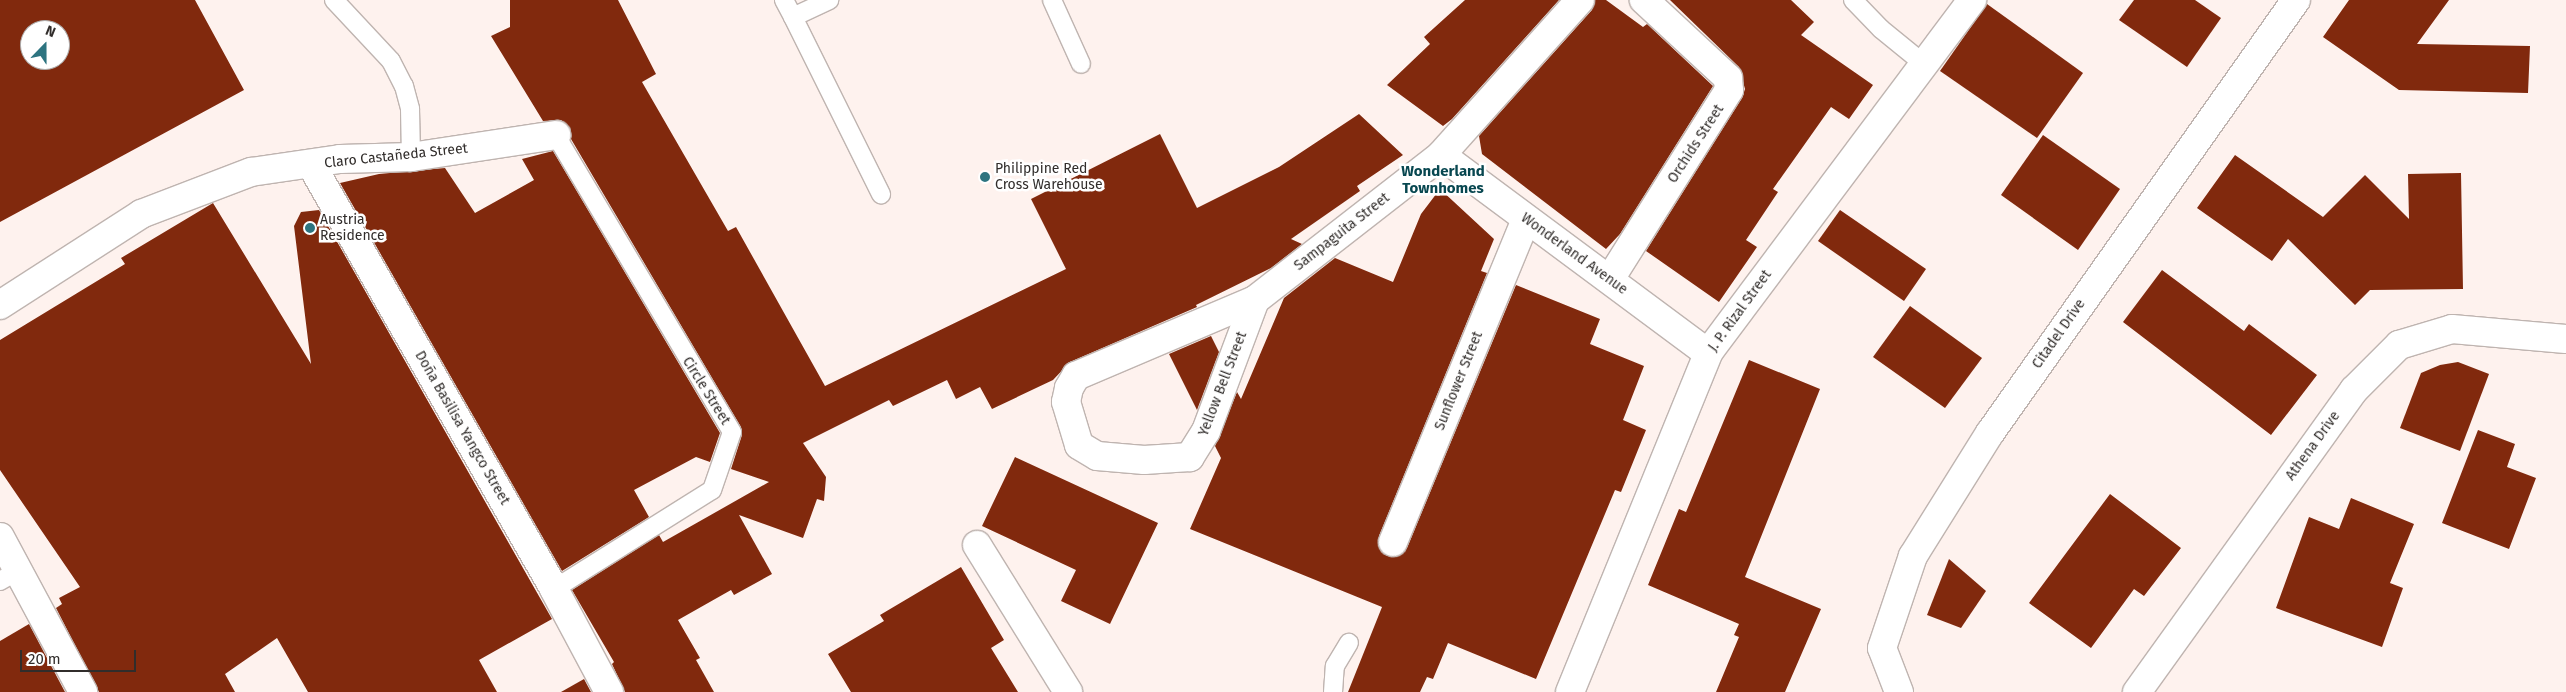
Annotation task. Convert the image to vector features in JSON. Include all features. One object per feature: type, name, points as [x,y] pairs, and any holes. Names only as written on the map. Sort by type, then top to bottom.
[{"type":"street","name":"Sampaguita Street","points":[[1066,402],[1069,388],[1076,376],[1255,300],[1440,155],[1580,0]]},
{"type":"street","name":"Orchids Street","points":[[1610,279],[1729,90],[1728,78],[1644,0]]},
{"type":"street","name":"J. P. Rizal Street","points":[[1570,692],[1708,353],[1972,0]]},
{"type":"street","name":"Citadel Drive","points":[[1899,692],[1882,648],[1914,556],[1990,433],[2296,0]]},
{"type":"street","name":"Claro Castañeda Street","points":[[0,305],[141,214],[251,172],[312,166],[340,159],[412,157],[556,136]]},
{"type":"street","name":"Wonderland Avenue","points":[[1440,155],[1708,353]]},
{"type":"street","name":"Doña Basilisa Yangco Street","points":[[312,166],[554,589],[608,692]]},
{"type":"street","name":"Sunflower Street","points":[[1393,542],[1526,220]]},
{"type":"street","name":"Yellow Bell Street","points":[[1066,402],[1079,445],[1097,456],[1144,460],[1190,457],[1206,431],[1255,300]]},
{"type":"street","name":"Athena Drive","points":[[2137,692],[2354,390],[2399,345],[2452,329],[2566,339]]},
{"type":"street","points":[[0,536],[9,576],[83,692]]},
{"type":"street","points":[[977,545],[1068,692]]},
{"type":"lane","points":[[334,0],[391,61],[404,86],[410,109],[412,157]]},
{"type":"lane","points":[[784,0],[881,194]]},
{"type":"lane","points":[[793,17],[828,0]]},
{"type":"lane","points":[[1052,0],[1081,64]]},
{"type":"lane","points":[[1853,0],[1881,29],[1924,64]]},
{"type":"lane","name":"Circle Street","points":[[554,589],[712,490],[732,432],[556,136]]},
{"type":"lane","points":[[1333,692],[1335,666],[1349,643]]},
{"type":"building","points":[[0,0],[195,0],[244,90],[0,222]]},
{"type":"building","points":[[510,0],[618,0],[656,74],[642,82],[728,231],[736,227],[825,386],[1066,269],[1031,199],[1160,134],[1197,208],[1279,167],[1359,114],[1403,155],[1357,186],[1360,191],[1291,239],[1302,244],[1271,268],[1196,305],[1197,307],[1070,362],[1053,380],[992,409],[980,387],[956,399],[947,380],[893,406],[889,400],[803,443],[826,477],[824,501],[817,499],[803,538],[739,515],[772,574],[734,595],[731,590],[678,620],[700,658],[696,660],[714,692],[625,692],[612,664],[614,662],[572,590],[659,535],[663,542],[769,482],[731,469],[742,435],[741,427],[571,139],[568,126],[561,120],[543,121],[491,36],[510,27]]},
{"type":"building","points":[[1465,0],[1559,0],[1452,119],[1443,126],[1387,85],[1430,44],[1424,37]]},
{"type":"building","points":[[1595,0],[1606,0],[1643,27],[1647,24],[1713,86],[1620,234],[1606,249],[1482,154],[1479,136],[1592,10]]},
{"type":"building","points":[[1670,0],[1791,0],[1814,22],[1801,35],[1873,85],[1849,119],[1831,107],[1773,189],[1778,192],[1746,240],[1757,247],[1719,302],[1646,251],[1742,98],[1745,89],[1739,67]]},
{"type":"building","points":[[2134,0],[2195,0],[2221,18],[2187,67],[2119,20]]},
{"type":"building","points":[[2349,0],[2449,0],[2417,44],[2530,46],[2528,93],[2399,90],[2323,37]]},
{"type":"building","points":[[1987,4],[2083,73],[2037,138],[1940,71]]},
{"type":"building","points":[[2043,135],[2120,189],[2078,250],[2001,195]]},
{"type":"building","points":[[553,151],[720,433],[710,462],[696,457],[634,490],[649,517],[562,571],[340,183],[379,174],[445,168],[475,213],[534,180],[522,159]]},
{"type":"building","points":[[2235,155],[2323,217],[2365,175],[2409,219],[2408,174],[2461,173],[2463,289],[2370,290],[2355,305],[2288,239],[2272,261],[2197,208]]},
{"type":"building","points":[[1440,189],[1494,239],[1481,271],[1487,273],[1379,536],[1381,552],[1396,557],[1407,548],[1516,285],[1600,319],[1590,344],[1644,366],[1623,420],[1646,430],[1621,492],[1615,490],[1536,679],[1448,643],[1433,679],[1427,677],[1420,692],[1348,692],[1382,607],[1190,529],[1221,458],[1215,446],[1237,392],[1241,399],[1284,298],[1335,258],[1393,282],[1421,214]]},
{"type":"building","points":[[213,203],[311,364],[294,226],[301,212],[319,210],[552,619],[479,660],[497,692],[308,692],[277,638],[225,674],[235,692],[99,692],[56,608],[62,604],[59,598],[80,587],[0,470],[0,340],[125,264],[121,258]]},
{"type":"building","points":[[1840,210],[1926,269],[1904,301],[1818,241]]},
{"type":"building","points":[[2162,270],[2244,331],[2249,324],[2317,375],[2271,435],[2123,322]]},
{"type":"building","points":[[1910,306],[1982,358],[1945,408],[1873,357]]},
{"type":"building","points":[[1211,336],[1219,352],[1197,410],[1169,354]]},
{"type":"building","points":[[1749,360],[1820,389],[1745,577],[1821,609],[1785,692],[1716,692],[1739,637],[1734,635],[1739,624],[1648,585],[1679,509],[1686,512]]},
{"type":"building","points":[[2458,362],[2489,374],[2460,451],[2400,428],[2421,373],[2440,365]]},
{"type":"building","points":[[2478,430],[2515,444],[2507,467],[2536,478],[2509,549],[2442,523]]},
{"type":"building","points":[[1015,457],[1158,523],[1110,624],[1061,601],[1076,570],[982,526]]},
{"type":"building","points":[[2110,494],[2181,548],[2144,596],[2134,589],[2091,648],[2029,603]]},
{"type":"building","points":[[2351,498],[2414,524],[2390,583],[2403,588],[2382,647],[2276,608],[2309,517],[2339,529]]},
{"type":"building","points":[[1949,559],[1986,591],[1961,628],[1927,615]]},
{"type":"building","points":[[961,567],[1004,640],[991,648],[1018,692],[851,692],[828,654],[884,621],[880,615]]},
{"type":"building","points":[[29,624],[65,692],[0,692],[0,641]]},
{"type":"building","points":[[584,679],[591,692],[561,692]]},
{"type":"place","name":"Philippine Red Cross Warehouse","points":[[985,177]]},
{"type":"place","name":"Austria Residence","points":[[310,228]]},
{"type":"district","name":"Wonderland Townhomes","points":[[1443,180]]}]
